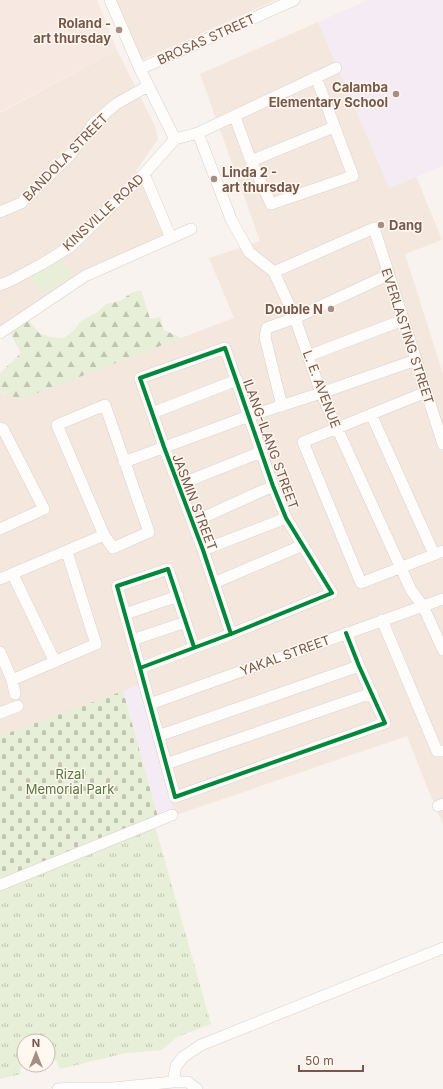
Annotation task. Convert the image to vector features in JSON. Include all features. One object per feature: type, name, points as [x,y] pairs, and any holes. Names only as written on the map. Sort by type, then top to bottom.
[{"type":"street","points":[[110,0],[140,69],[175,139],[198,133],[235,117],[336,68]]},
{"type":"street","name":"BROSAS STREET","points":[[140,69],[294,0]]},
{"type":"street","points":[[235,117],[251,161],[271,204],[352,176],[316,77]]},
{"type":"street","name":"BANDOLA STREET","points":[[0,212],[20,203],[70,155],[94,123],[116,104],[148,86]]},
{"type":"street","points":[[251,161],[334,126]]},
{"type":"street","name":"L. E. AVENUE","points":[[198,133],[231,219],[249,252],[274,272],[295,318],[321,393],[337,429],[402,567],[411,590],[423,606],[443,650]]},
{"type":"street","name":"KINSVILLE ROAD","points":[[0,285],[42,264],[71,246],[144,174],[175,139]]},
{"type":"street","points":[[144,174],[171,238]]},
{"type":"street","name":"EVERLASTING STREET","points":[[274,272],[374,228],[443,444]]},
{"type":"street","points":[[0,333],[85,276],[191,229]]},
{"type":"street","points":[[282,406],[265,337],[267,328],[295,318],[388,275]]},
{"type":"street","points":[[308,356],[403,320]]},
{"type":"street","name":"ILANG-ILANG STREET","points":[[140,378],[226,348],[261,452],[286,518],[302,545],[309,553],[332,593],[231,634]]},
{"type":"street","points":[[124,462],[249,416],[416,360]]},
{"type":"street","name":"JASMIN STREET","points":[[140,378],[203,550],[231,634]]},
{"type":"street","points":[[152,412],[237,380]]},
{"type":"street","points":[[371,414],[438,552],[361,583],[302,442],[337,429],[371,414],[426,392]]},
{"type":"street","points":[[105,406],[149,532],[113,548],[104,535],[57,425],[105,406]]},
{"type":"street","points":[[0,428],[3,429],[44,509],[0,529]]},
{"type":"street","points":[[178,485],[261,452]]},
{"type":"street","points":[[193,522],[273,486]]},
{"type":"street","points":[[203,550],[286,518]]},
{"type":"street","points":[[0,579],[67,552],[104,535]]},
{"type":"street","points":[[214,583],[302,545]]},
{"type":"street","points":[[12,680],[96,644],[67,552]]},
{"type":"street","points":[[194,647],[168,569],[117,586],[175,797],[386,723],[359,666],[346,633]]},
{"type":"street","points":[[12,575],[55,662]]},
{"type":"street","points":[[125,614],[178,596]]},
{"type":"street","name":"YAKAL STREET","points":[[150,704],[443,599]]},
{"type":"street","points":[[382,620],[440,751]]},
{"type":"street","points":[[132,640],[186,622]]},
{"type":"street","points":[[140,668],[231,634]]},
{"type":"street","points":[[0,652],[12,680],[15,694]]},
{"type":"street","points":[[158,736],[359,666]]},
{"type":"street","points":[[166,764],[372,693]]},
{"type":"street","points":[[0,713],[18,706]]},
{"type":"street","points":[[0,885],[172,815]]},
{"type":"street","points":[[174,1082],[176,1066],[183,1057],[201,1045],[443,948]]},
{"type":"street","points":[[58,1089],[113,1088],[174,1082],[188,1082],[197,1089]]},
{"type":"shaded area","points":[[0,0],[97,0],[117,50],[0,112]]},
{"type":"shaded area","points":[[119,0],[276,0],[137,62],[108,6]]},
{"type":"shaded area","name":"Calamba Elementary School","points":[[369,0],[443,0],[443,166],[389,188],[318,22]]},
{"type":"shaded area","points":[[318,22],[389,187],[416,176],[442,240],[405,254],[443,374],[443,824],[407,736],[176,815],[123,692],[0,736],[0,394],[101,368],[234,318],[209,258],[260,241],[200,74]]},
{"type":"shaded area","points":[[117,50],[155,126],[158,139],[136,171],[168,238],[85,276],[0,331],[0,113]]},
{"type":"shaded area","points":[[142,684],[174,812],[158,817],[123,691]]},
{"type":"green space","points":[[60,256],[72,275],[42,294],[30,275]]},
{"type":"green space","points":[[141,290],[150,319],[160,317],[164,330],[181,338],[19,400],[5,392],[0,394],[0,373],[21,353],[10,333],[13,328],[29,321],[39,333],[50,337],[64,338],[74,330],[81,321],[96,313],[106,304],[120,301],[131,293]]},
{"type":"green space","name":"Rizal Memorial Park","points":[[123,691],[158,817],[0,882],[0,736]]},
{"type":"green space","points":[[155,826],[211,1024],[177,1037],[162,1050],[126,1053],[60,1069],[56,1060],[56,1033],[16,1033],[16,1073],[21,1074],[0,1079],[0,890]]},
{"type":"cycle path","points":[[140,668],[231,634],[332,593],[286,518],[273,486],[225,348],[140,378],[203,550],[231,634]]},
{"type":"cycle path","points":[[194,647],[168,569],[117,586],[175,797],[385,723],[346,633]]},
{"type":"place","name":"Roland - art thursday","points":[[119,30]]},
{"type":"place","name":"Calamba Elementary School","points":[[396,94]]},
{"type":"place","name":"Linda 2 - art thursday","points":[[214,179]]},
{"type":"place","name":"Dang","points":[[381,225]]},
{"type":"place","name":"Double N","points":[[331,309]]}]
